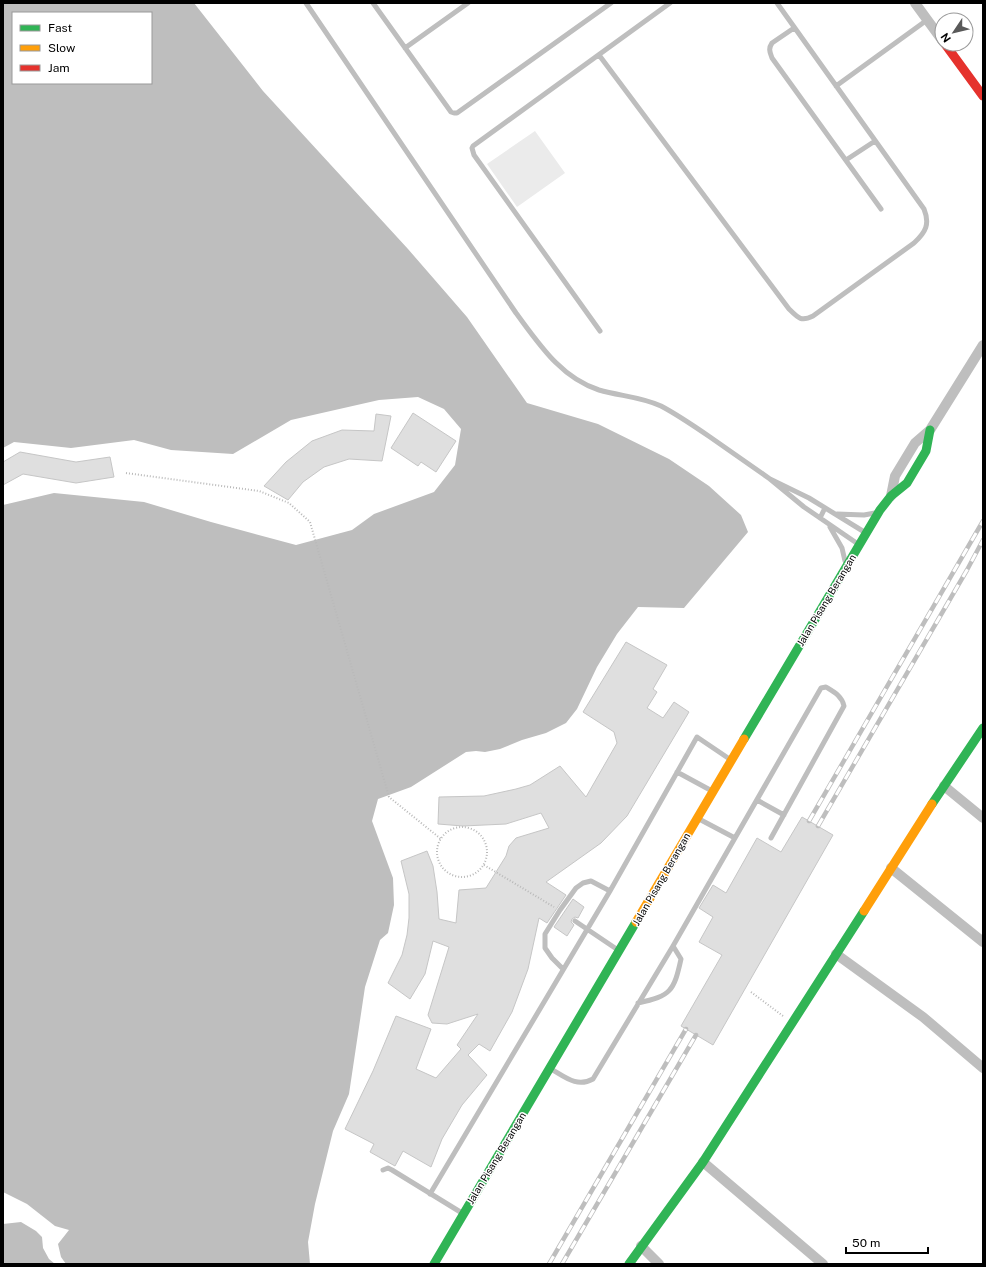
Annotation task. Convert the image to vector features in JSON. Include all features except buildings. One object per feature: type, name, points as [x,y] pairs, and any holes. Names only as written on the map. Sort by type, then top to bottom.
[{"type":"street","points":[[915,3],[934,29]]},
{"type":"street","points":[[951,52],[983,96]]},
{"type":"street","name":"Jalan Pisang Berangan","points":[[891,496],[895,476],[915,443],[930,430],[983,345]]},
{"type":"street","name":"Jalan Pisang Berangan","points":[[434,1264],[866,533],[880,510],[891,496],[907,483],[926,451],[930,430]]},
{"type":"street","points":[[915,443],[926,451]]},
{"type":"street","points":[[895,476],[907,483]]},
{"type":"street","points":[[629,1264],[703,1162],[891,868],[983,728]]},
{"type":"street","points":[[944,786],[983,818]]},
{"type":"street","points":[[891,868],[983,942]]},
{"type":"street","points":[[836,954],[923,1017],[983,1068]]},
{"type":"street","points":[[703,1162],[823,1264]]},
{"type":"street","points":[[641,1246],[659,1264]]},
{"type":"lane","points":[[306,3],[516,313],[554,362],[587,385],[607,392],[649,401],[671,412],[770,479],[804,507],[859,545]]},
{"type":"lane","points":[[373,3],[452,113],[456,113],[611,3]]},
{"type":"lane","points":[[405,48],[468,3]]},
{"type":"lane","points":[[600,331],[474,155],[472,148],[670,3]]},
{"type":"lane","points":[[599,55],[789,309],[796,316],[802,319],[813,316],[914,243],[924,231],[927,224],[927,218],[924,209],[777,3]]},
{"type":"lane","points":[[836,86],[927,20]]},
{"type":"lane","points":[[794,28],[772,43],[770,47],[772,58],[881,209]]},
{"type":"lane","points":[[846,160],[875,141]]},
{"type":"lane","points":[[770,479],[836,514],[866,533]]},
{"type":"lane","points":[[820,518],[825,508]]},
{"type":"lane","points":[[836,514],[864,515],[880,510]]},
{"type":"lane","points":[[828,524],[842,548],[845,558],[844,570]]},
{"type":"lane","points":[[549,1069],[578,1083],[586,1083],[593,1079],[674,946],[821,688],[826,687],[840,696],[843,700],[844,706],[771,838]]},
{"type":"lane","points":[[430,1194],[610,891],[698,737],[731,760]]},
{"type":"lane","points":[[677,772],[712,792]]},
{"type":"lane","points":[[757,800],[784,815]]},
{"type":"lane","points":[[697,818],[735,838]]},
{"type":"lane","points":[[563,969],[545,948],[545,934],[576,888],[583,883],[591,881],[610,891]]},
{"type":"lane","points":[[575,921],[619,950]]},
{"type":"lane","points":[[638,1003],[656,999],[665,995],[672,989],[681,959],[674,946]]},
{"type":"lane","points":[[383,1170],[388,1168],[392,1170],[463,1214]]},
{"type":"path","points":[[126,473],[259,491],[289,503],[310,522],[389,797],[441,839]]},
{"type":"path","points":[[460,827],[475,831],[485,842],[487,850],[484,865],[474,874],[462,877],[453,875],[446,871],[440,864],[438,856],[438,847],[441,839],[452,829],[460,827]]},
{"type":"path","points":[[484,865],[560,910]]},
{"type":"path","points":[[751,992],[792,1023]]},
{"type":"shaded area","points":[[3,3],[194,3],[263,91],[408,249],[467,317],[527,403],[598,424],[669,459],[709,486],[741,515],[748,532],[684,608],[638,607],[617,634],[597,667],[577,709],[566,723],[546,733],[522,740],[500,749],[485,752],[466,752],[411,787],[378,799],[372,821],[393,878],[394,905],[388,933],[380,940],[365,987],[349,1094],[333,1131],[315,1204],[308,1242],[310,1264],[66,1264],[61,1257],[58,1244],[69,1230],[55,1226],[27,1204],[3,1192],[3,505],[54,493],[144,502],[296,545],[352,530],[374,514],[434,492],[455,465],[461,429],[444,409],[418,397],[379,400],[291,420],[233,454],[171,450],[134,440],[71,448],[14,442],[3,448]]},
{"type":"shaded area","points":[[535,131],[565,173],[517,207],[487,164]]},
{"type":"shaded area","points":[[21,1222],[36,1231],[42,1237],[43,1248],[49,1259],[55,1264],[3,1264],[3,1224]]},
{"type":"railway","points":[[809,821],[983,521]]},
{"type":"railway","points":[[818,826],[983,540]]},
{"type":"railway","points":[[549,1264],[686,1029]]},
{"type":"railway","points":[[562,1264],[696,1035]]},
{"type":"traffic: fast","points":[[744,739],[880,510],[891,496],[907,483],[926,451],[930,430]]},
{"type":"traffic: fast","points":[[932,804],[983,728]]},
{"type":"traffic: fast","points":[[629,1264],[703,1162],[864,911]]},
{"type":"traffic: fast","points":[[434,1264],[636,922]]},
{"type":"traffic: slow","points":[[636,922],[744,739]]},
{"type":"traffic: slow","points":[[864,911],[932,804]]},
{"type":"traffic: jam","points":[[951,52],[983,96]]}]
